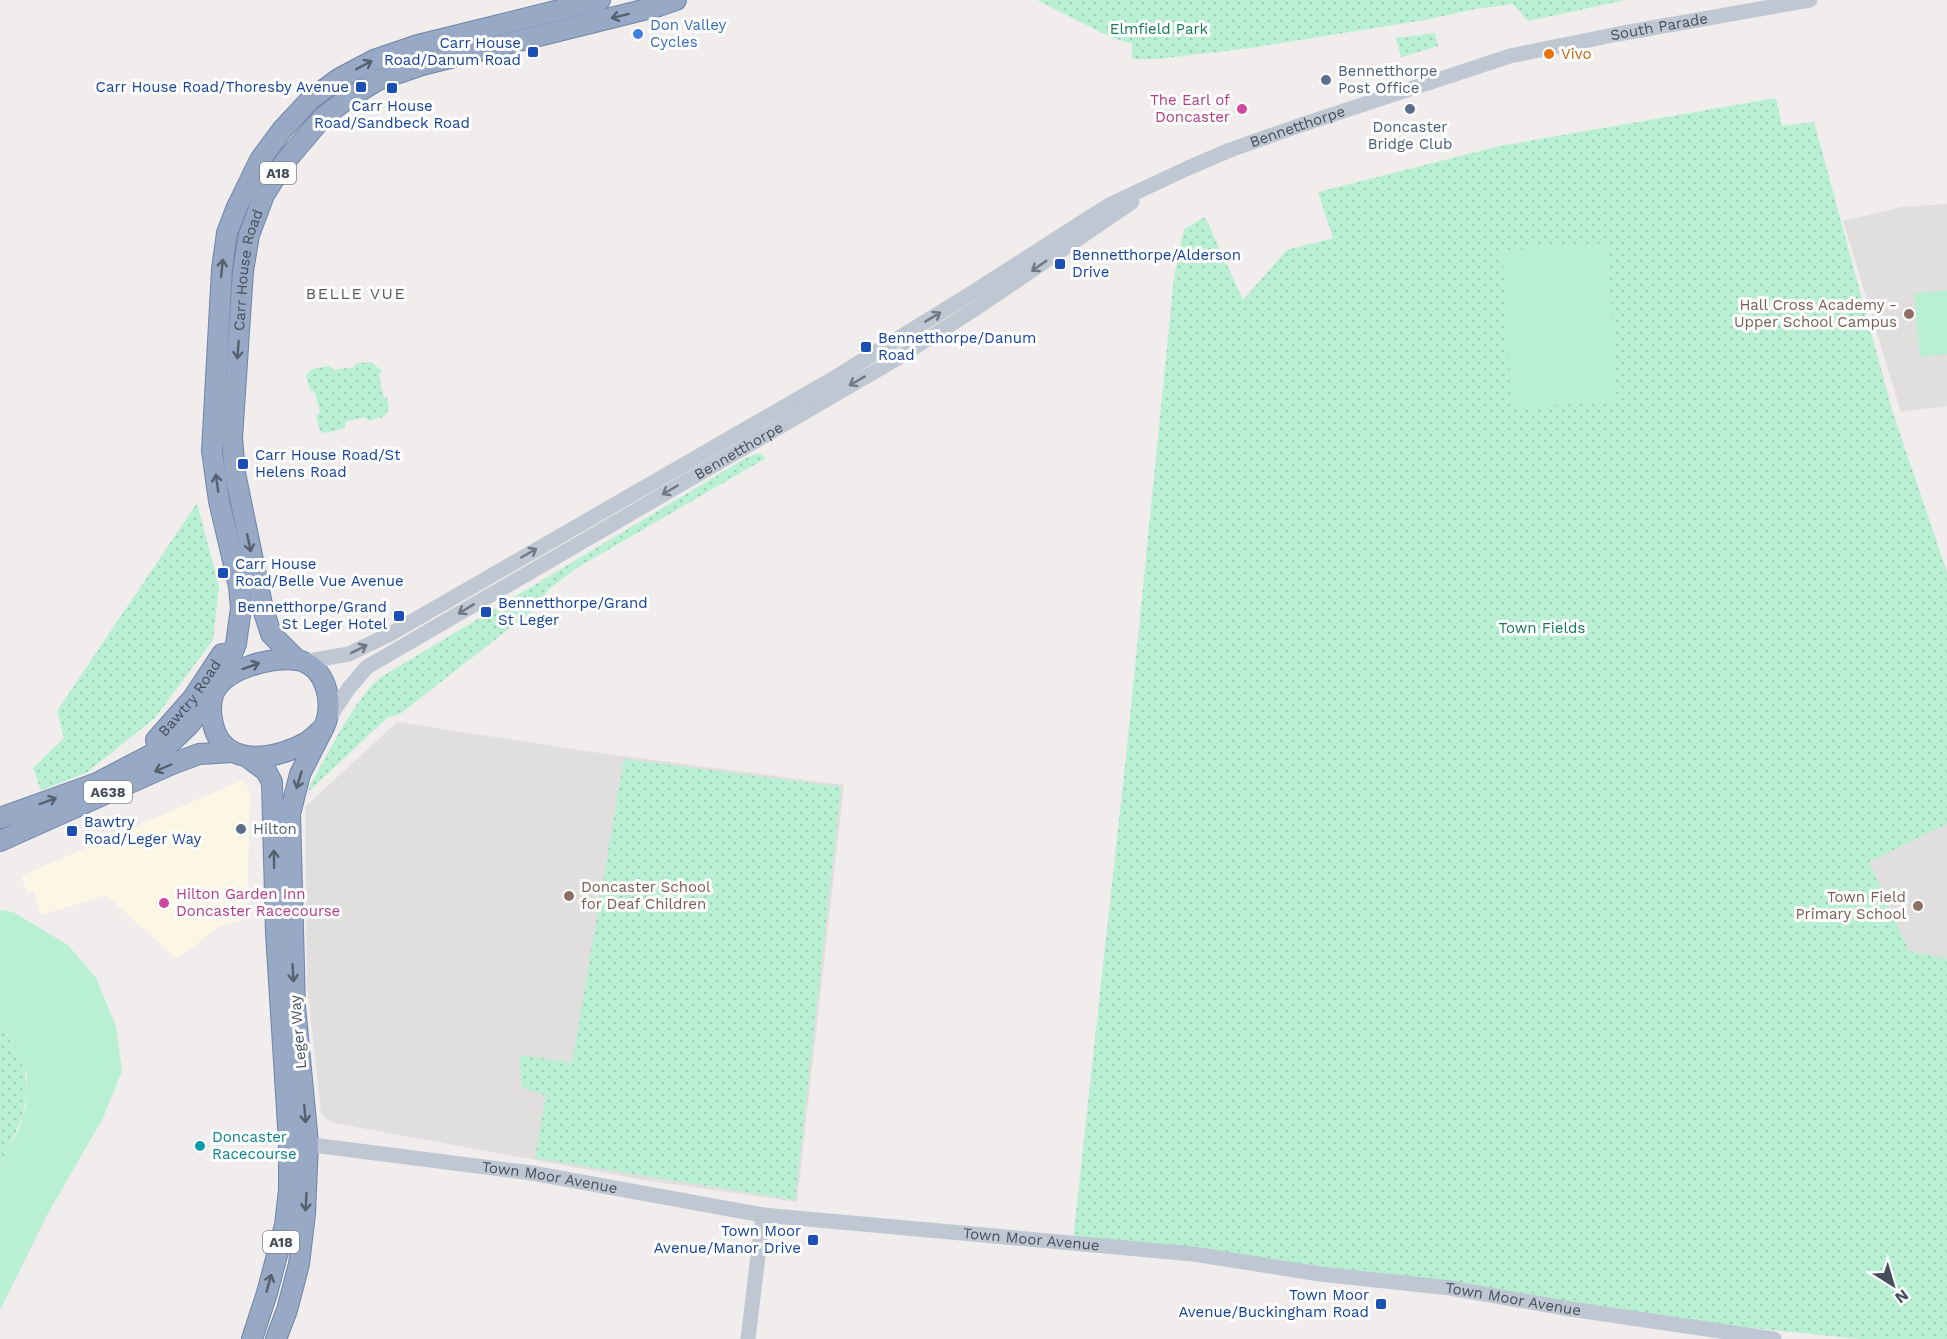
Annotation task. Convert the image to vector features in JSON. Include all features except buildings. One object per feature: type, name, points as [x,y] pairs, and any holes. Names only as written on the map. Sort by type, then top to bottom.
[{"type":"highway","name":"Carr House Road","points":[[216,690],[236,644],[241,608],[239,586],[219,501],[212,451],[222,269],[227,233],[260,160],[282,130],[311,99],[340,78],[374,60],[418,45],[600,0]]},
{"type":"highway","name":"Carr House Road","points":[[300,661],[271,634],[263,609],[235,473],[232,438],[243,271],[249,235],[264,195],[284,163],[323,117],[378,80],[422,65],[676,0]]},
{"type":"highway","name":"Bawtry Road","points":[[96,783],[160,736],[193,698],[240,623]]},
{"type":"highway","points":[[276,660],[300,661],[316,671],[324,683],[329,697],[326,723],[308,742],[285,752],[264,758],[239,754],[223,745],[216,735],[210,716],[216,690],[235,673],[255,664],[276,660]]},
{"type":"highway","name":"Bawtry Road","points":[[0,818],[96,783],[166,747],[189,725],[216,690]]},
{"type":"highway","name":"Leger Way","points":[[252,1339],[285,1226],[289,1190],[299,1143],[290,814],[300,774],[326,723]]},
{"type":"highway","name":"A638","points":[[0,841],[199,754],[239,754]]},
{"type":"highway","name":"Leger Way","points":[[239,754],[266,771],[272,782],[276,933],[305,1214],[299,1264],[287,1310],[276,1339]]},
{"type":"street","name":"South Parade","points":[[1510,56],[1810,0]]},
{"type":"street","name":"Bennetthorpe","points":[[300,661],[349,654],[392,633],[836,377],[1109,205],[1238,147],[1510,56]]},
{"type":"street","name":"Bennetthorpe","points":[[326,723],[349,688],[367,667],[898,358],[1020,279],[1156,184]]},
{"type":"street","name":"Town Moor Avenue","points":[[299,1143],[531,1173],[763,1215],[1192,1254],[1320,1274],[1450,1288],[1570,1309],[1774,1339]]},
{"type":"street","points":[[748,1339],[763,1215]]},
{"type":"shaded area","name":"Hall Cross Academy - Upper School Campus","points":[[1947,204],[1947,406],[1901,412],[1843,221],[1902,207]]},
{"type":"shaded area","name":"Doncaster School for Deaf Children","points":[[397,722],[593,752],[844,785],[797,1202],[650,1181],[334,1123],[325,1118],[321,1113],[307,984],[305,807]]},
{"type":"shaded area","points":[[243,780],[250,791],[247,919],[219,927],[177,959],[106,895],[41,915],[33,891],[27,893],[21,876]]},
{"type":"shaded area","name":"Town Field Primary School","points":[[1947,824],[1947,959],[1909,951],[1869,862]]},
{"type":"green space","name":"Elmfield Park","points":[[1037,0],[1626,0],[1528,21],[1513,4],[1250,48],[1158,59],[1132,59],[1132,43],[1112,38]]},
{"type":"green space","points":[[1435,33],[1438,46],[1401,57],[1396,38]]},
{"type":"green space","name":"Town Fields","points":[[1776,98],[1782,126],[1814,122],[1893,413],[1947,572],[1947,824],[1869,862],[1909,951],[1947,959],[1947,1339],[1860,1339],[1570,1309],[1073,1240],[1127,747],[1174,277],[1184,229],[1205,217],[1243,300],[1287,250],[1333,238],[1318,192],[1500,146]]},
{"type":"green space","points":[[1607,243],[1617,401],[1512,408],[1502,250]]},
{"type":"green space","points":[[1947,290],[1947,354],[1920,357],[1914,293]]},
{"type":"green space","points":[[371,362],[382,371],[379,374],[383,396],[387,398],[389,408],[385,416],[369,421],[365,417],[345,422],[345,428],[325,433],[320,431],[316,417],[320,412],[315,393],[310,390],[306,375],[312,369],[329,366],[334,370],[354,367],[357,363]]},
{"type":"green space","points":[[759,453],[766,458],[575,569],[547,591],[542,603],[400,714],[387,718],[308,792],[352,712],[371,686],[381,677],[746,458]]},
{"type":"green space","points":[[197,503],[219,587],[213,640],[155,718],[86,773],[41,790],[33,768],[64,738],[57,711]]},
{"type":"green space","points":[[624,759],[841,787],[795,1200],[535,1158],[546,1096],[522,1087],[520,1055],[572,1063]]},
{"type":"green space","points":[[0,910],[13,912],[68,945],[96,978],[116,1026],[122,1071],[103,1118],[47,1215],[0,1310],[0,1164],[18,1131],[26,1105],[27,1076],[12,1041],[0,1025]]},
{"type":"green space","points":[[0,1025],[13,1044],[21,1062],[26,1078],[26,1094],[24,1110],[18,1127],[0,1164]]},
{"type":"place","name":"Don Valley Cycles","points":[[638,34]]},
{"type":"place","name":"Carr House Road/Danum Road","points":[[533,52]]},
{"type":"place","name":"Vivo","points":[[1549,54]]},
{"type":"place","name":"Bennetthorpe Post Office","points":[[1326,80]]},
{"type":"place","name":"Carr House Road/Thoresby Avenue","points":[[361,87]]},
{"type":"place","name":"Carr House Road/Sandbeck Road","points":[[392,88]]},
{"type":"place","name":"The Earl of Doncaster","points":[[1242,109]]},
{"type":"place","name":"Doncaster Bridge Club","points":[[1410,109]]},
{"type":"place","name":"Bennetthorpe/Alderson Drive","points":[[1060,264]]},
{"type":"place","name":"Hall Cross Academy - Upper School Campus","points":[[1909,314]]},
{"type":"place","name":"Bennetthorpe/Danum Road","points":[[866,347]]},
{"type":"place","name":"Carr House Road/St Helens Road","points":[[243,464]]},
{"type":"place","name":"Carr House Road/Belle Vue Avenue","points":[[223,573]]},
{"type":"place","name":"Bennetthorpe/Grand St Leger","points":[[486,612]]},
{"type":"place","name":"Bennetthorpe/Grand St Leger Hotel","points":[[399,616]]},
{"type":"place","name":"Hilton","points":[[241,829]]},
{"type":"place","name":"Bawtry Road/Leger Way","points":[[72,831]]},
{"type":"place","name":"Doncaster School for Deaf Children","points":[[569,896]]},
{"type":"place","name":"Hilton Garden Inn Doncaster Racecourse","points":[[164,903]]},
{"type":"place","name":"Town Field Primary School","points":[[1918,906]]},
{"type":"place","name":"Doncaster Racecourse","points":[[200,1146]]},
{"type":"place","name":"Town Moor Avenue/Manor Drive","points":[[813,1240]]},
{"type":"place","name":"Town Moor Avenue/Buckingham Road","points":[[1381,1304]]},
{"type":"district","name":"BELLE VUE","points":[[356,293]]}]
